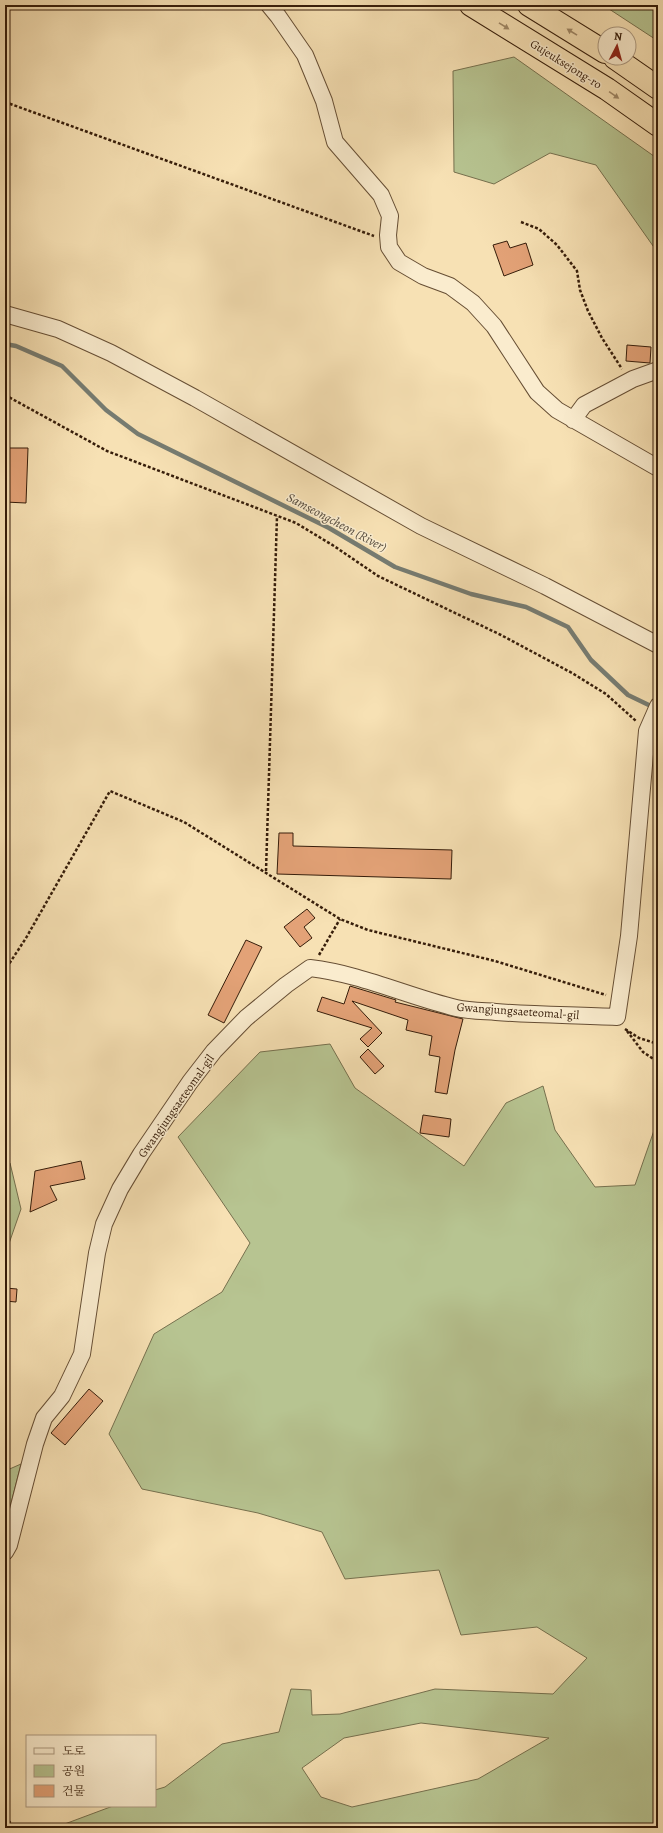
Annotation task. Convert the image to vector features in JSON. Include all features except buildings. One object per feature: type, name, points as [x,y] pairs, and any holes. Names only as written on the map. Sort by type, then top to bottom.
[{"type":"highway","name":"Gujeuksejong-ro","points":[[471,5],[607,89],[658,125]]},
{"type":"highway","points":[[529,5],[597,47]]},
{"type":"highway","points":[[626,66],[658,88]]},
{"type":"street","points":[[269,5],[305,55],[324,101],[335,142],[381,195],[390,216],[388,235],[389,247],[399,262],[423,276],[450,286],[473,303],[494,326],[538,392],[557,410],[658,468]]},
{"type":"street","points":[[5,314],[58,329],[111,353],[195,398],[421,526],[545,586],[658,645]]},
{"type":"street","points":[[573,420],[584,405],[633,380],[658,370]]},
{"type":"street","points":[[621,1023],[620,999],[629,936],[652,718]]},
{"type":"street","name":"Gwangjungsaeteomal-gil","points":[[5,1552],[9,1545],[35,1444],[44,1418],[62,1396],[82,1354],[97,1254],[104,1224],[120,1189],[181,1095],[214,1052],[246,1018],[286,985],[310,968],[334,971],[354,976],[406,994],[458,1008],[621,1023]]},
{"type":"path","points":[[5,102],[375,236],[389,247]]},
{"type":"path","points":[[521,222],[539,228],[557,245],[578,271],[580,290],[602,338],[620,367],[633,380]]},
{"type":"path","points":[[5,395],[107,451],[296,522],[378,576],[501,635],[652,718]]},
{"type":"path","points":[[266,872],[277,516]]},
{"type":"path","points":[[5,965],[9,964],[26,938],[110,791],[184,822],[340,919],[368,930],[495,960],[620,999]]},
{"type":"path","points":[[310,968],[328,942],[340,919]]},
{"type":"path","points":[[621,1023],[639,1038],[658,1044]]},
{"type":"path","points":[[621,1023],[643,1052],[658,1062]]},
{"type":"path","points":[[5,1817],[15,1828]]},
{"type":"green space","points":[[603,5],[658,5],[658,41]]},
{"type":"green space","points":[[514,57],[658,159],[658,253],[596,165],[550,153],[494,184],[454,172],[453,71]]},
{"type":"green space","points":[[330,1044],[355,1088],[464,1166],[506,1103],[543,1086],[555,1130],[595,1187],[635,1185],[658,1119],[658,1828],[65,1828],[62,1825],[110,1807],[156,1807],[156,1790],[165,1787],[222,1744],[279,1732],[291,1689],[311,1690],[312,1715],[340,1714],[435,1689],[553,1694],[587,1658],[537,1627],[461,1635],[439,1570],[345,1579],[322,1532],[258,1513],[142,1489],[109,1434],[154,1334],[222,1292],[250,1243],[178,1137],[260,1052]],"holes":[[[421,1723],[549,1738],[478,1779],[352,1807],[321,1797],[302,1768],[344,1738]]]},
{"type":"green space","points":[[10,1163],[21,1209],[5,1255],[5,1164]]},
{"type":"green space","points":[[21,1464],[5,1527],[5,1471]]},
{"type":"waterway","name":"Samseongcheon (River)","points":[[5,344],[16,346],[62,366],[106,410],[138,434],[329,528],[395,567],[471,594],[526,607],[568,627],[591,660],[628,695],[655,708]]}]
